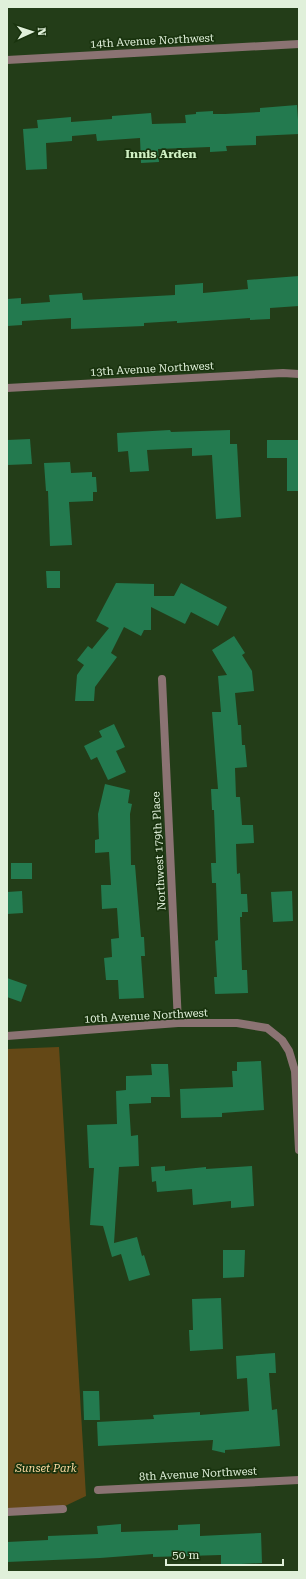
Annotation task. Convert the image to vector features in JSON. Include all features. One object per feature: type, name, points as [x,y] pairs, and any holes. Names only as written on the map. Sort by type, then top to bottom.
[{"type":"street","name":"14th Avenue Northwest","points":[[7,60],[299,44]]},
{"type":"street","name":"13th Avenue Northwest","points":[[7,388],[276,373],[299,374]]},
{"type":"street","name":"Northwest 179th Place","points":[[162,679],[178,1023]]},
{"type":"street","name":"10th Avenue Northwest","points":[[7,1036],[178,1023],[236,1023],[267,1028],[282,1040],[289,1052],[295,1071],[299,1150]]},
{"type":"street","name":"8th Avenue Northwest","points":[[98,1490],[299,1480]]},
{"type":"street","points":[[7,1512],[63,1509]]},
{"type":"green space","name":"Sunset Park","points":[[59,1047],[86,1496],[65,1506],[7,1509],[7,1049]]},
{"type":"building","points":[[297,105],[299,134],[256,136],[256,145],[226,146],[227,151],[210,152],[210,147],[158,149],[159,162],[141,163],[140,138],[97,141],[96,134],[72,136],[72,141],[46,143],[47,169],[26,170],[23,129],[38,128],[37,120],[71,117],[71,122],[112,119],[112,116],[151,113],[152,124],[186,123],[185,115],[196,114],[196,112],[213,111],[213,114],[225,114],[260,112],[260,108]]},
{"type":"building","points":[[299,276],[299,306],[270,308],[270,319],[250,320],[250,318],[177,323],[177,321],[144,323],[144,326],[71,329],[71,318],[22,321],[22,325],[7,326],[7,299],[21,298],[21,304],[50,302],[49,295],[82,293],[83,300],[175,295],[175,285],[203,283],[203,293],[248,289],[247,280]]},
{"type":"building","points":[[170,430],[171,432],[230,430],[230,444],[237,444],[241,517],[216,519],[212,455],[192,456],[192,448],[147,450],[149,471],[130,472],[128,451],[118,452],[117,433]]},
{"type":"building","points":[[30,439],[32,464],[7,465],[7,440]]},
{"type":"building","points":[[267,440],[299,440],[299,491],[287,491],[287,458],[267,458]]},
{"type":"building","points":[[70,462],[71,473],[92,472],[92,477],[96,477],[97,492],[93,492],[93,501],[69,502],[72,545],[50,546],[48,491],[46,491],[44,463]]},
{"type":"building","points":[[46,571],[60,571],[60,588],[47,588]]},
{"type":"building","points":[[116,583],[154,584],[154,596],[174,596],[181,583],[227,607],[218,626],[191,612],[185,624],[151,607],[151,630],[144,630],[141,636],[124,627],[111,653],[117,657],[95,687],[94,701],[75,701],[77,675],[84,665],[77,660],[88,646],[92,649],[109,628],[96,621]]},
{"type":"building","points":[[234,636],[245,653],[242,655],[252,671],[254,691],[235,693],[238,725],[241,725],[242,745],[245,745],[247,767],[235,768],[236,797],[240,797],[242,825],[253,825],[254,843],[236,844],[237,874],[240,873],[241,894],[247,894],[248,912],[242,912],[242,917],[240,917],[242,970],[247,970],[248,993],[215,994],[214,977],[217,977],[215,941],[218,940],[216,883],[212,883],[211,863],[216,863],[214,810],[212,810],[211,789],[218,789],[212,712],[221,712],[218,676],[227,675],[212,650]]},
{"type":"building","points":[[114,724],[125,747],[116,751],[126,772],[108,780],[97,757],[91,760],[84,746],[102,737],[99,731]]},
{"type":"building","points":[[105,784],[130,790],[128,803],[132,804],[130,814],[131,865],[135,865],[141,937],[144,937],[145,956],[141,956],[144,998],[119,999],[118,980],[106,980],[104,958],[112,957],[111,939],[119,938],[117,908],[102,909],[101,885],[111,885],[109,852],[95,853],[95,840],[99,839],[98,814]]},
{"type":"building","points":[[11,863],[32,863],[32,879],[11,879]]},
{"type":"building","points":[[22,891],[23,913],[7,914],[7,892]]},
{"type":"building","points":[[292,891],[293,921],[273,922],[271,892]]},
{"type":"building","points":[[7,978],[27,985],[21,1002],[7,997]]},
{"type":"building","points":[[261,1061],[264,1110],[222,1113],[222,1117],[181,1118],[180,1089],[233,1087],[232,1071],[237,1071],[237,1062]]},
{"type":"building","points":[[151,1064],[168,1064],[170,1097],[151,1097],[151,1103],[129,1104],[131,1136],[138,1135],[139,1166],[119,1167],[114,1243],[137,1237],[142,1256],[144,1255],[150,1275],[129,1281],[121,1254],[112,1257],[103,1226],[90,1225],[94,1168],[89,1168],[87,1125],[117,1124],[116,1091],[126,1090],[126,1076],[152,1075]]},
{"type":"building","points":[[165,1166],[165,1171],[206,1167],[206,1169],[252,1166],[254,1206],[231,1208],[231,1201],[193,1205],[192,1189],[157,1192],[156,1181],[152,1182],[151,1167]]},
{"type":"building","points":[[223,1250],[245,1250],[244,1277],[223,1278]]},
{"type":"building","points":[[221,1298],[223,1349],[190,1351],[189,1330],[193,1330],[192,1299]]},
{"type":"building","points":[[275,1353],[276,1373],[269,1373],[272,1410],[277,1409],[280,1446],[225,1450],[225,1453],[212,1450],[213,1440],[98,1446],[97,1422],[154,1419],[153,1415],[200,1412],[200,1415],[249,1411],[247,1378],[237,1379],[236,1356]]},
{"type":"building","points":[[83,1391],[99,1391],[100,1420],[84,1420]]},
{"type":"building","points":[[121,1524],[121,1532],[178,1530],[178,1525],[200,1524],[200,1536],[261,1533],[262,1563],[221,1565],[221,1555],[153,1557],[153,1554],[7,1562],[7,1542],[48,1540],[48,1536],[98,1534],[97,1526]]},
{"type":"district","name":"Innis Arden","points":[[161,154]]}]
